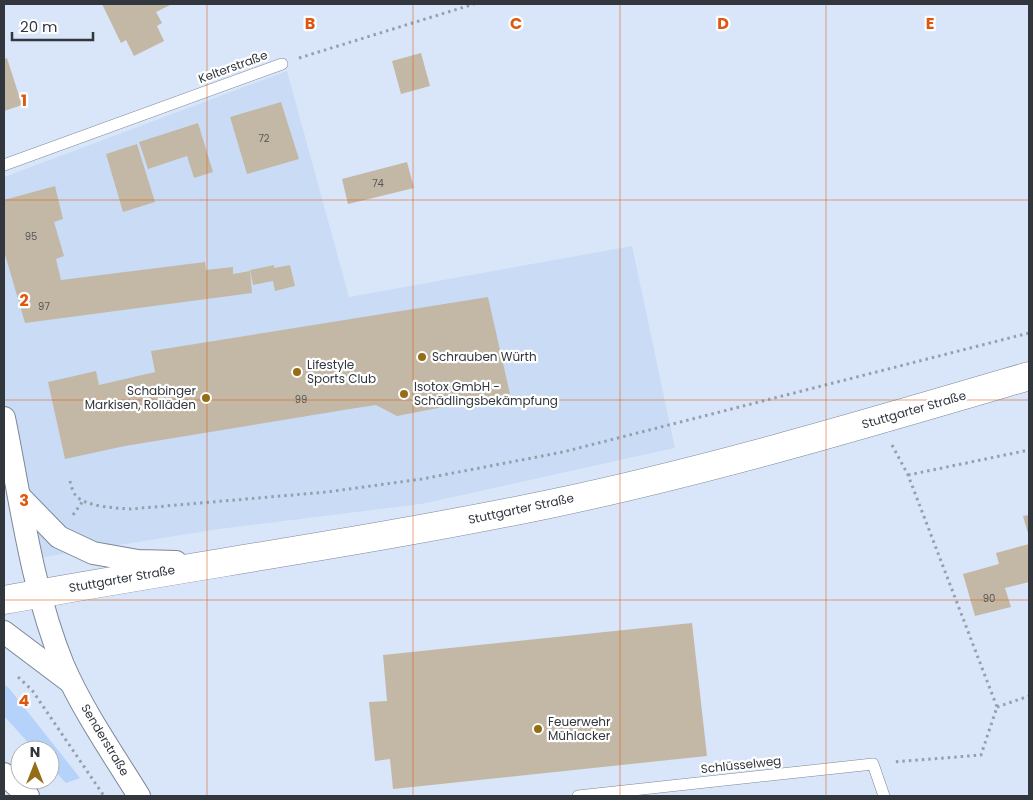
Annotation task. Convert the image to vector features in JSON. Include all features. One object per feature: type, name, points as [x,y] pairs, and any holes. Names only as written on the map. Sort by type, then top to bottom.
[{"type":"main road","name":"Stuttgarter Straße","points":[[4,600],[454,523],[548,504],[669,476],[879,420],[1029,376]]},
{"type":"street","name":"Senderstraße","points":[[4,418],[29,552],[39,593],[63,664],[72,683],[139,796]]},
{"type":"street","points":[[20,497],[59,537],[93,553],[138,561],[222,562]]},
{"type":"street","name":"Senderstraße","points":[[4,632],[72,683]]},
{"type":"street","points":[[4,774],[28,796]]},
{"type":"lane","name":"Kelterstraße","points":[[4,165],[282,64]]},
{"type":"lane","name":"Schlüsselweg","points":[[578,796],[873,764]]},
{"type":"lane","points":[[873,764],[884,796]]},
{"type":"path","name":"Kelterstraße","points":[[282,64],[474,4]]},
{"type":"path","points":[[70,481],[75,495],[83,501],[109,507],[131,509],[278,497],[422,479],[563,452],[1029,333]]},
{"type":"path","points":[[873,764],[981,755],[997,707],[908,475],[879,420]]},
{"type":"path","points":[[908,475],[1029,450]]},
{"type":"path","points":[[15,674],[32,690],[104,796]]},
{"type":"path","points":[[997,707],[1029,696]]},
{"type":"shaded area","points":[[287,71],[349,297],[632,246],[675,448],[421,504],[219,529],[38,558],[18,476],[4,405],[4,177]]},
{"type":"shaded area","points":[[4,685],[8,687],[50,740],[26,740],[4,716]]},
{"type":"shaded area","points":[[60,753],[80,778],[66,783],[60,777]]},
{"type":"building","points":[[102,4],[172,4],[156,12],[162,23],[157,26],[164,41],[134,56],[126,40],[121,43]]},
{"type":"building","points":[[421,53],[430,86],[401,94],[392,61]]},
{"type":"building","points":[[7,58],[22,105],[4,111],[4,59]]},
{"type":"building","points":[[281,102],[299,159],[247,174],[230,117]]},
{"type":"building","points":[[198,123],[213,172],[194,178],[187,156],[148,169],[139,142]]},
{"type":"building","points":[[137,144],[155,202],[123,212],[106,154]]},
{"type":"building","points":[[407,162],[414,188],[348,204],[342,179]]},
{"type":"building","points":[[55,186],[63,219],[54,222],[64,256],[56,259],[61,280],[205,262],[206,270],[233,267],[233,274],[250,271],[252,293],[25,323],[4,251],[4,200]]},
{"type":"building","points":[[274,265],[274,268],[290,265],[295,286],[275,291],[273,281],[253,285],[250,270]]},
{"type":"building","points":[[488,297],[510,394],[397,416],[376,405],[125,446],[65,459],[48,382],[96,371],[99,385],[155,372],[151,351]]},
{"type":"building","points":[[1029,515],[1029,537],[1023,516]]},
{"type":"building","points":[[1029,544],[1029,582],[1005,588],[1011,607],[975,616],[963,574],[999,564],[996,553]]},
{"type":"building","name":"Feuerwehr Mühlacker","points":[[692,623],[707,756],[393,789],[390,759],[375,761],[369,702],[387,701],[383,655]]},
{"type":"place","name":"Schrauben Würth","points":[[422,357]]},
{"type":"place","name":"Lifestyle Sports Club","points":[[297,372]]},
{"type":"place","name":"Isotox GmbH - Schädlingsbekämpfung","points":[[404,394]]},
{"type":"place","name":"Schabinger Markisen, Rolläden","points":[[206,398]]},
{"type":"place","name":"Feuerwehr Mühlacker","points":[[538,729]]}]
